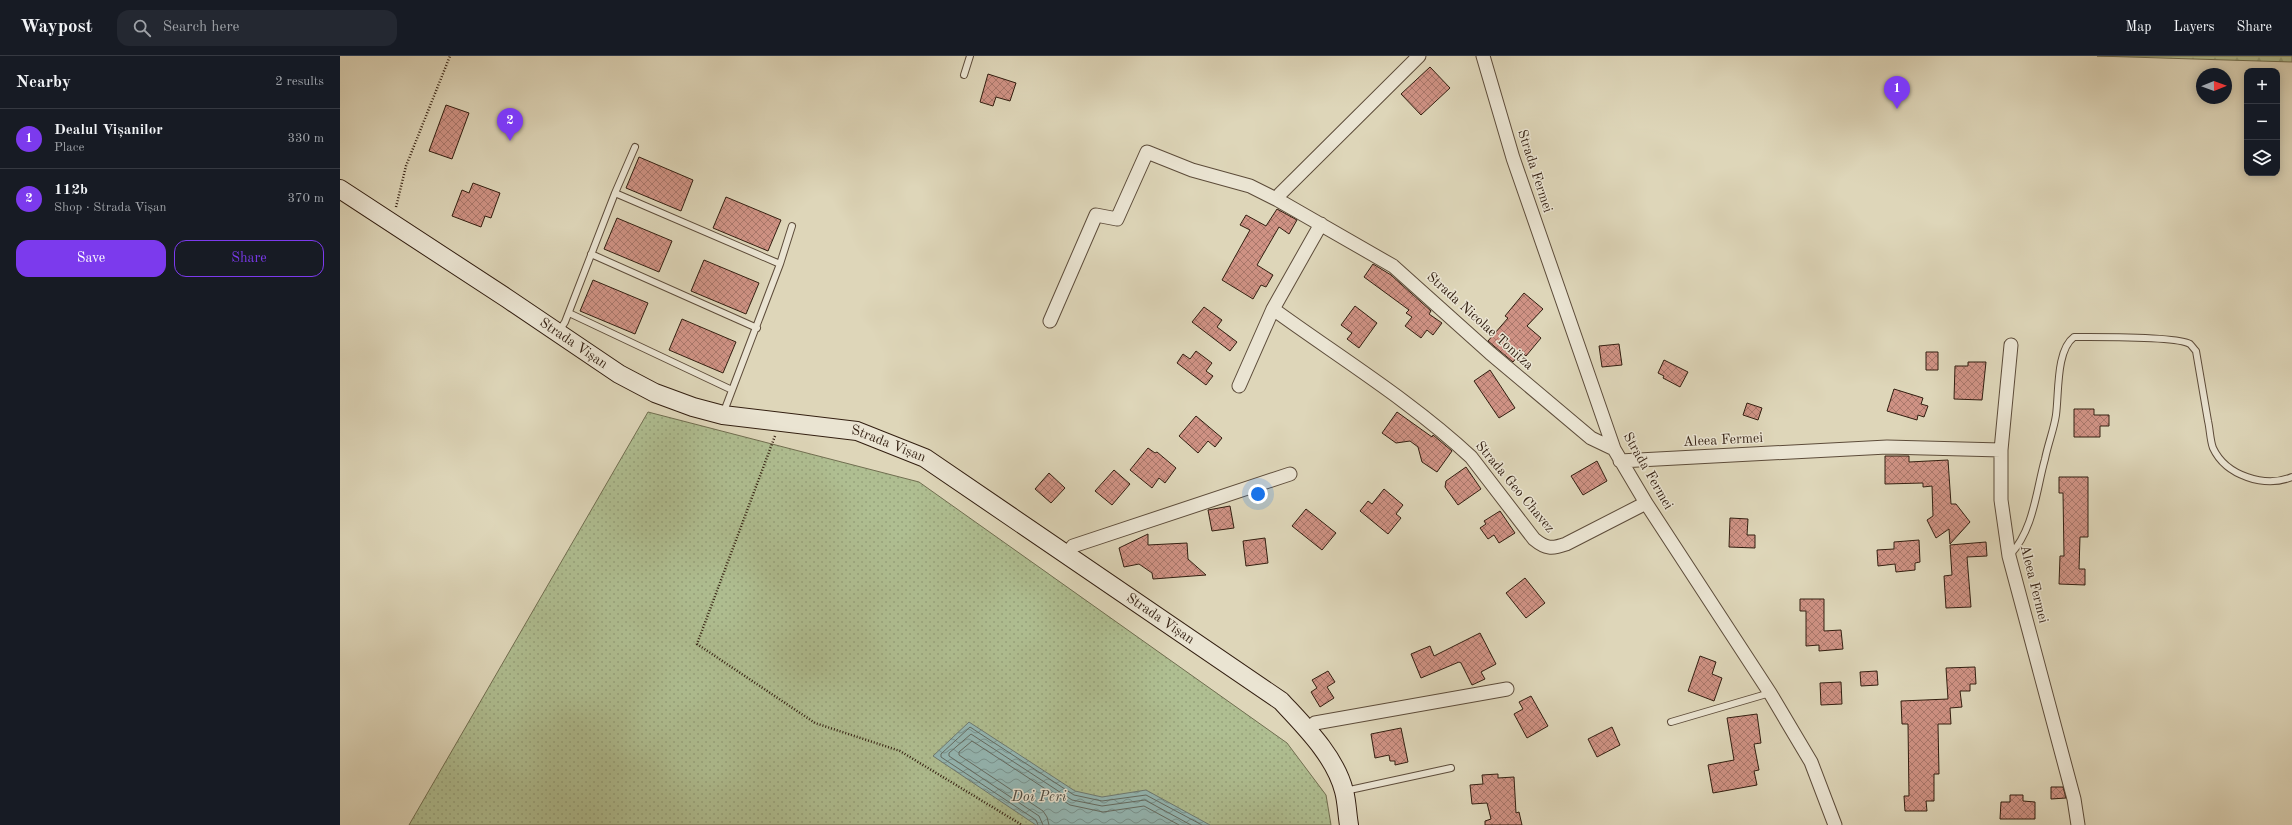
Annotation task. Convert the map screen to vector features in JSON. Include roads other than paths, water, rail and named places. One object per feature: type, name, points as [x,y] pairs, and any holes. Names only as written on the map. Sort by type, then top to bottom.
[{"type":"street","points":[[1278,200],[1280,194],[1419,56]]},
{"type":"street","name":"Strada Fermei","points":[[1483,56],[1513,158],[1614,449],[1646,503],[1770,693],[1811,762],[1835,825]]},
{"type":"street","name":"Strada Nicolae Tonitza","points":[[1050,321],[1096,215],[1118,219],[1147,152],[1192,170],[1250,186],[1321,224],[1393,266],[1490,353],[1591,438],[1614,449]]},
{"type":"street","name":"Strada Vișan","points":[[340,189],[619,374],[655,393],[693,407],[723,415],[858,431],[925,458],[1281,700],[1308,729],[1330,760],[1344,791],[1349,825]]},
{"type":"street","points":[[1239,386],[1273,309],[1321,224]]},
{"type":"street","name":"Strada Geo Chavez","points":[[1273,309],[1430,422],[1459,446],[1471,457],[1527,530],[1544,547],[1553,549],[1566,544],[1646,503]]},
{"type":"street","name":"Aleea Fermei","points":[[2011,345],[1998,450],[2001,500],[2009,556],[2074,799],[2078,825]]},
{"type":"street","name":"Aleea Fermei","points":[[1620,461],[1887,447],[1998,450]]},
{"type":"street","points":[[1066,555],[1073,546],[1290,474]]},
{"type":"street","points":[[1308,729],[1315,724],[1507,689]]},
{"type":"lane","points":[[964,75],[970,56]]},
{"type":"lane","points":[[558,333],[569,312],[615,193],[636,147]]},
{"type":"lane","points":[[615,193],[780,264]]},
{"type":"lane","points":[[723,415],[757,328],[792,226]]},
{"type":"lane","points":[[591,254],[757,328]]},
{"type":"lane","points":[[569,312],[732,390]]},
{"type":"lane","points":[[2009,556],[2018,546],[2036,504],[2044,460],[2056,416],[2062,353],[2067,342],[2074,337],[2132,338],[2180,341],[2190,344],[2196,351],[2213,448],[2224,463],[2240,474],[2263,482],[2282,481],[2292,477]]},
{"type":"lane","points":[[1670,722],[1770,693]]},
{"type":"lane","points":[[1344,791],[1451,768]]},
{"type":"water","name":"Doi Peri","points":[[969,722],[1075,791],[1102,797],[1146,790],[1210,825],[1036,825],[933,756]]},
{"type":"place","name":"Dealul Vișanilor","points":[[1897,109]]},
{"type":"place","name":"112b","points":[[510,141]]}]
